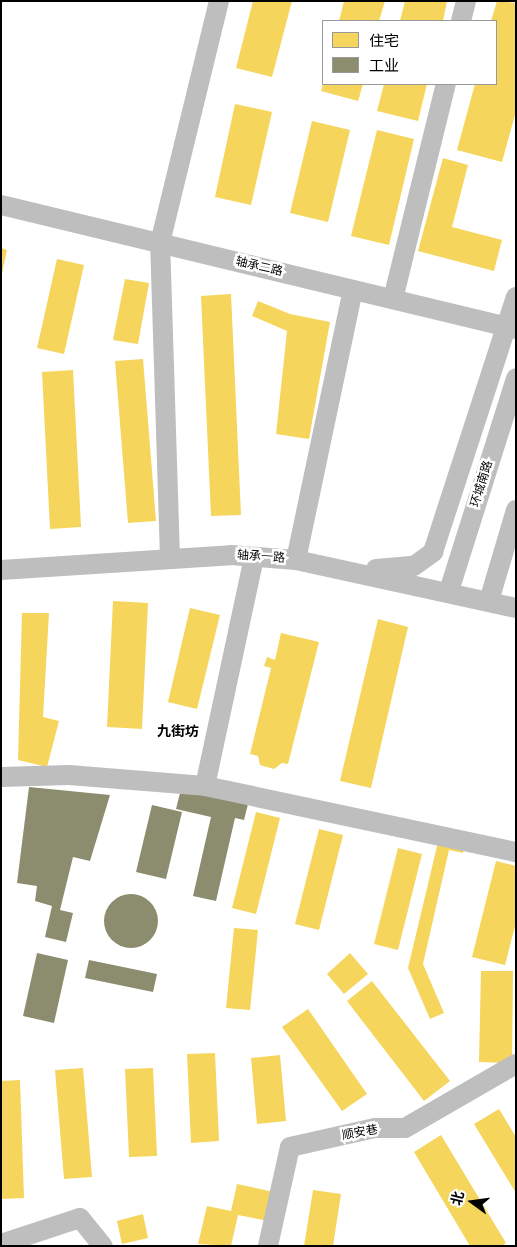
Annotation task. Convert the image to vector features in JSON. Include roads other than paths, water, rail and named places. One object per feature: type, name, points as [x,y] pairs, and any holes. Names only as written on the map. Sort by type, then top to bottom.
[{"type":"street","points":[[170,558],[160,243],[219,1]]},
{"type":"street","points":[[461,20],[466,1]]},
{"type":"street","points":[[393,299],[446,85]]},
{"type":"street","name":"轴承二路","points":[[1,205],[511,328]]},
{"type":"street","points":[[296,560],[353,290]]},
{"type":"street","points":[[352,571],[414,566],[433,552],[511,328],[516,297]]},
{"type":"street","name":"环城南路","points":[[449,591],[516,378]]},
{"type":"street","points":[[489,601],[516,510]]},
{"type":"street","points":[[205,786],[254,557]]},
{"type":"street","name":"轴承一路","points":[[1,570],[170,558],[254,557],[296,560],[449,591],[516,608]]},
{"type":"street","points":[[1,777],[68,775],[205,786],[516,852]]},
{"type":"street","name":"顺安巷","points":[[268,1246],[290,1147],[375,1128],[405,1128],[516,1064]]},
{"type":"street","points":[[1,1244],[80,1218],[103,1246]]},
{"type":"district","name":"九街坊","points":[[178,731]]}]
